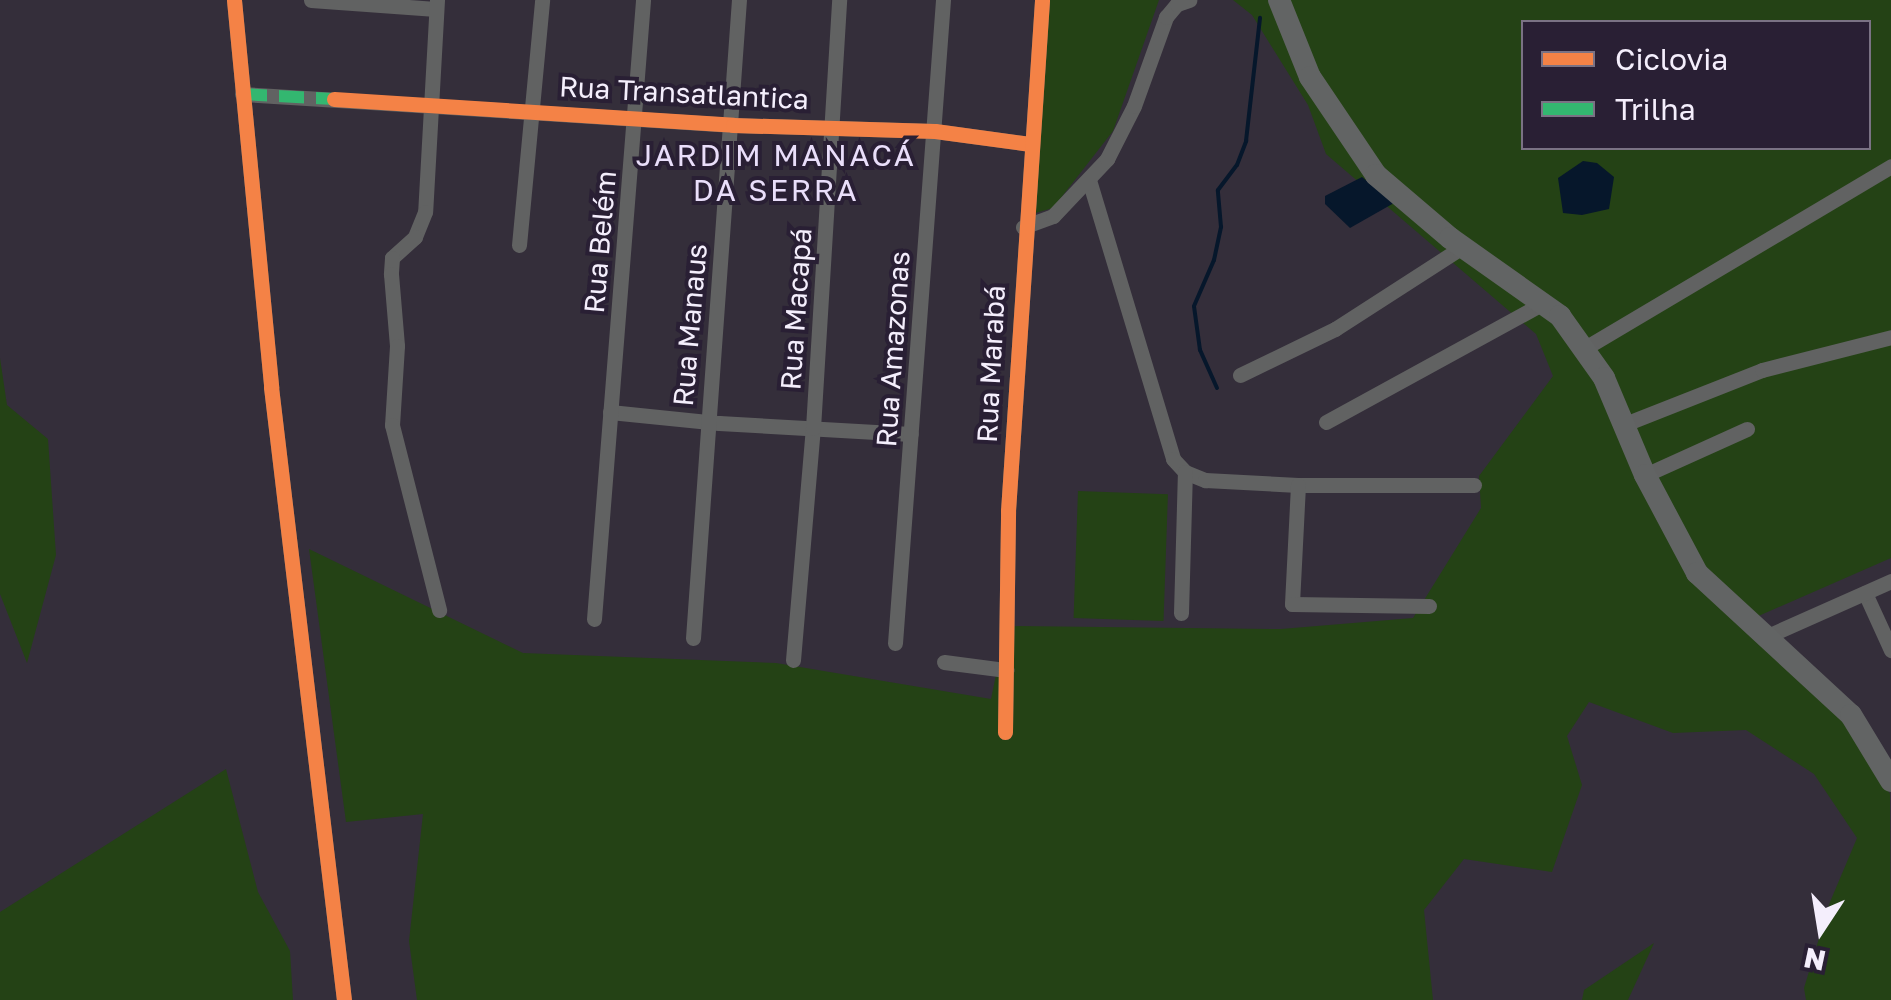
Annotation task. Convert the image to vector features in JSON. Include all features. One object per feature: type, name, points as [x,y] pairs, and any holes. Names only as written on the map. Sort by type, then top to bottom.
[{"type":"main road","points":[[1279,0],[1310,77],[1376,175],[1464,246],[1545,302],[1585,348],[1697,573],[1763,638],[1851,715],[1891,781]]},
{"type":"street","points":[[234,0],[271,387],[344,1000]]},
{"type":"street","points":[[311,0],[436,4],[422,225],[392,258],[397,346],[392,402],[400,466],[439,610]]},
{"type":"street","points":[[519,246],[542,0]]},
{"type":"street","name":"Rua Belém","points":[[594,619],[643,0]]},
{"type":"street","name":"Rua Manaus","points":[[693,638],[738,0]]},
{"type":"street","name":"Rua Macapá","points":[[793,660],[814,428],[839,0]]},
{"type":"street","name":"Rua Amazonas","points":[[895,643],[943,0]]},
{"type":"street","name":"Rua Marabá","points":[[1006,732],[1008,511],[1042,0]]},
{"type":"street","points":[[1024,227],[1053,216],[1090,180],[1115,147],[1166,17],[1177,4],[1189,0]]},
{"type":"street","name":"Rua Transatlantica","points":[[242,94],[636,115],[732,125],[935,132],[1030,144]]},
{"type":"street","points":[[1585,348],[1891,166]]},
{"type":"street","points":[[1090,180],[1173,460],[1185,472],[1206,480],[1298,485],[1474,485]]},
{"type":"street","points":[[1240,375],[1335,329],[1464,246]]},
{"type":"street","points":[[1326,422],[1545,302]]},
{"type":"street","points":[[1625,424],[1762,370],[1891,337]]},
{"type":"street","points":[[610,412],[911,434]]},
{"type":"street","points":[[1645,475],[1747,429]]},
{"type":"street","points":[[1181,613],[1185,472]]},
{"type":"street","points":[[1298,485],[1292,604],[1429,606]]},
{"type":"street","points":[[1763,638],[1891,581]]},
{"type":"street","points":[[1865,593],[1891,650]]},
{"type":"street","points":[[944,662],[1006,670]]},
{"type":"green space","points":[[1050,0],[1159,0],[1113,131],[1053,208],[1032,214]]},
{"type":"green space","points":[[1233,0],[1891,0],[1891,558],[1738,625],[1861,737],[1890,794],[1891,1000],[1806,1000],[1804,988],[1830,902],[1857,838],[1814,774],[1746,730],[1673,733],[1589,702],[1567,736],[1582,785],[1552,872],[1464,859],[1424,910],[1433,1000],[417,1000],[409,941],[423,814],[346,822],[309,549],[523,653],[776,663],[991,699],[1006,626],[1281,629],[1413,618],[1481,508],[1479,476],[1553,376],[1536,334],[1326,154],[1308,105],[1252,15]]},
{"type":"green space","points":[[0,358],[7,405],[48,439],[56,555],[27,663],[0,594]]},
{"type":"green space","points":[[1078,491],[1168,494],[1164,621],[1074,618]]},
{"type":"green space","points":[[226,769],[258,892],[290,951],[293,1000],[0,1000],[0,912]]},
{"type":"green space","points":[[1654,943],[1628,1000],[1582,1000],[1584,990]]},
{"type":"water","points":[[1583,161],[1597,163],[1614,177],[1609,209],[1582,215],[1563,213],[1558,178]]},
{"type":"water","points":[[1362,177],[1394,203],[1350,228],[1325,204],[1325,196]]},
{"type":"waterway","points":[[1217,388],[1200,350],[1194,306],[1214,260],[1221,227],[1218,190],[1237,165],[1246,141],[1260,18]]},
{"type":"marked path","points":[[242,94],[334,99]]},
{"type":"cycle path","points":[[234,0],[271,387],[344,1000]]},
{"type":"cycle path","points":[[1005,732],[1008,511],[1042,0]]},
{"type":"cycle path","points":[[334,99],[733,125],[935,131],[1030,144]]},
{"type":"district","name":"JARDIM MANACÁ DA SERRA","points":[[776,172]]}]
